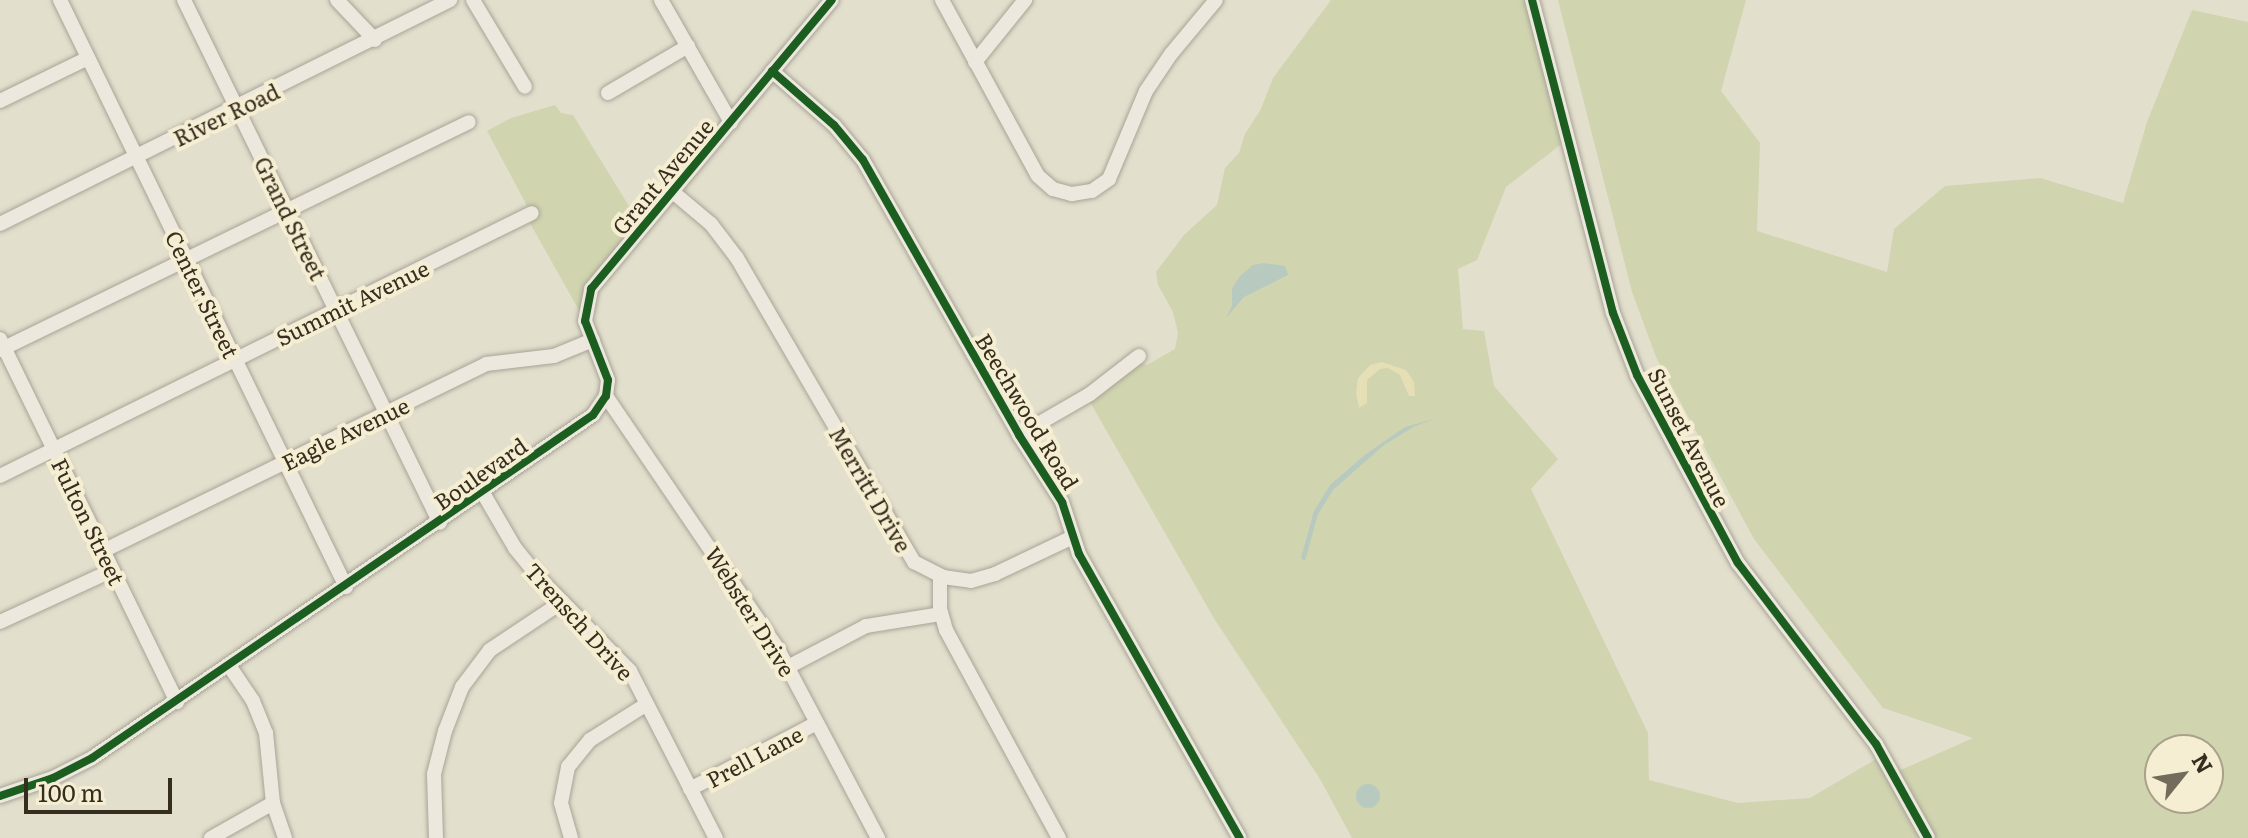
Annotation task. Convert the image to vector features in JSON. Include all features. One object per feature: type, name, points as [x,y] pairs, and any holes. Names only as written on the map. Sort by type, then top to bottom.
[{"type":"street","name":"Center Street","points":[[60,0],[346,587]]},
{"type":"street","name":"Grand Street","points":[[184,0],[440,523]]},
{"type":"street","points":[[337,0],[375,40]]},
{"type":"street","name":"River Road","points":[[0,224],[450,0]]},
{"type":"street","points":[[473,0],[525,87]]},
{"type":"street","points":[[661,0],[731,122]]},
{"type":"street","name":"Grant Avenue","points":[[606,396],[606,370],[585,312],[591,289],[832,0]]},
{"type":"street","points":[[942,0],[1038,176],[1062,192],[1082,194],[1101,186],[1114,172],[1146,91],[1171,54],[1216,0]]},
{"type":"street","points":[[975,62],[1025,0]]},
{"type":"street","name":"Sunset Avenue","points":[[1532,0],[1613,313],[1637,375],[1738,563],[1876,744],[1928,838]]},
{"type":"street","points":[[608,93],[688,46]]},
{"type":"street","points":[[0,101],[88,58]]},
{"type":"street","name":"Beechwood Road","points":[[772,71],[834,125],[863,160],[1019,435],[1062,502],[1073,537],[1240,838]]},
{"type":"street","points":[[1,346],[469,122]]},
{"type":"street","name":"Merritt Drive","points":[[674,193],[711,224],[737,258],[906,553],[925,570],[940,576]]},
{"type":"street","name":"Summit Avenue","points":[[0,476],[532,213]]},
{"type":"street","name":"Eagle Avenue","points":[[103,551],[486,364],[554,356],[593,340]]},
{"type":"street","name":"Fulton Street","points":[[1,346],[177,702]]},
{"type":"street","points":[[1019,435],[1090,394],[1139,356]]},
{"type":"street","name":"Boulevard","points":[[5,794],[73,769],[230,667],[593,415],[606,396]]},
{"type":"street","name":"Webster Drive","points":[[606,396],[756,614],[788,667],[878,838]]},
{"type":"street","name":"Trensch Drive","points":[[483,493],[515,548],[562,602],[615,653],[647,704],[716,838]]},
{"type":"street","points":[[1059,838],[952,643],[941,614],[940,576],[957,581],[983,579],[1073,537]]},
{"type":"street","points":[[0,622],[113,570]]},
{"type":"street","points":[[436,838],[434,774],[445,731],[462,687],[490,650],[562,602]]},
{"type":"street","points":[[788,667],[866,626],[941,614]]},
{"type":"street","points":[[230,667],[253,701],[266,733],[273,803],[285,838]]},
{"type":"street","points":[[571,838],[561,803],[568,767],[590,740],[647,704]]},
{"type":"street","name":"Prell Lane","points":[[690,789],[817,723]]},
{"type":"street","points":[[211,838],[273,803]]},
{"type":"green space","points":[[1331,0],[1532,0],[1568,139],[1506,187],[1477,260],[1458,269],[1463,329],[1484,331],[1494,386],[1558,459],[1531,489],[1648,733],[1649,780],[1738,803],[1810,798],[1883,755],[1892,769],[1901,770],[1973,738],[1883,708],[1754,539],[1656,357],[1632,292],[1558,0],[1746,0],[1721,91],[1760,143],[1757,231],[1887,272],[1894,229],[1945,186],[2040,178],[2123,203],[2147,122],[2192,10],[2248,22],[2248,838],[1352,838],[1320,779],[1215,620],[1090,402],[1109,389],[1115,375],[1132,361],[1147,365],[1175,349],[1178,333],[1173,312],[1158,285],[1156,272],[1184,235],[1217,205],[1225,168],[1239,153],[1245,134],[1261,109],[1273,78]]},
{"type":"green space","points":[[555,105],[561,113],[573,115],[643,229],[597,281],[585,321],[526,216],[531,213],[487,131],[511,118]]},
{"type":"sand","points":[[1382,362],[1406,370],[1414,382],[1415,396],[1409,396],[1400,375],[1388,368],[1380,369],[1367,380],[1367,403],[1359,408],[1356,393],[1358,378],[1370,365]]},
{"type":"shaded area","points":[[1253,265],[1285,266],[1288,275],[1244,297],[1226,318],[1232,306],[1232,289],[1240,276]]},
{"type":"shaded area","points":[[1438,418],[1415,426],[1384,445],[1333,490],[1318,514],[1305,561],[1301,558],[1314,511],[1330,485],[1366,454],[1405,427]]},
{"type":"shaded area","points":[[1368,784],[1377,787],[1380,796],[1377,805],[1368,808],[1359,805],[1356,796],[1359,787]]},
{"type":"cycle path","points":[[0,796],[53,778],[92,758],[593,415],[606,396],[608,380],[585,321],[591,289],[832,0]]},
{"type":"cycle path","points":[[1532,0],[1613,313],[1637,375],[1738,563],[1876,744],[1928,838]]},
{"type":"cycle path","points":[[772,71],[834,125],[863,160],[1019,435],[1062,502],[1079,554],[1240,838]]}]
